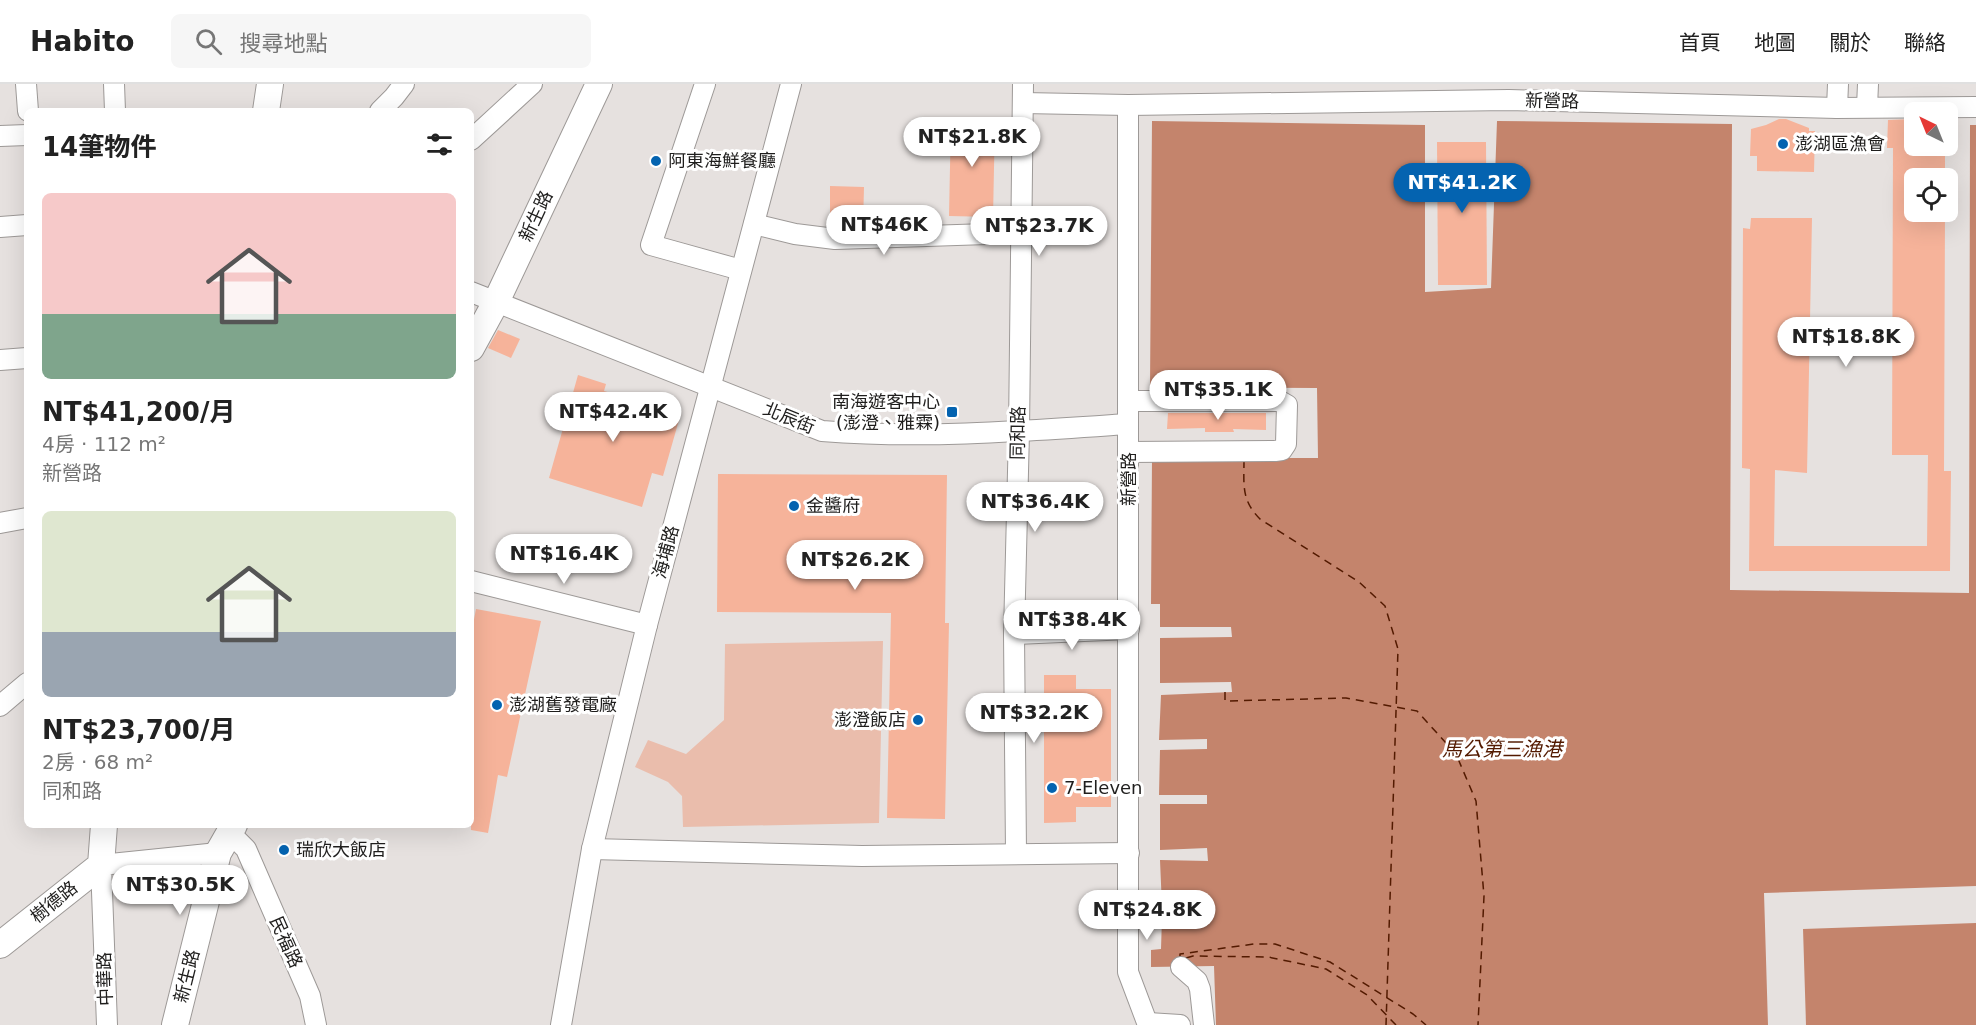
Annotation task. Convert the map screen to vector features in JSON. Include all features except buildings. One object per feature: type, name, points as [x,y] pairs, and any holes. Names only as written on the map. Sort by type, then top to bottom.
[{"type":"main road","points":[[266,108],[270,84]]},
{"type":"main road","name":"新生路","points":[[474,342],[496,302],[599,84]]},
{"type":"main road","name":"中華路","points":[[101,865],[104,828]]},
{"type":"main road","name":"新生路","points":[[175,1025],[227,837]]},
{"type":"main road","name":"樹德路","points":[[0,945],[101,865]]},
{"type":"street","points":[[26,84],[27,108]]},
{"type":"street","points":[[114,84],[115,108]]},
{"type":"street","points":[[474,137],[532,84]]},
{"type":"street","points":[[705,84],[651,245],[741,270]]},
{"type":"street","name":"海埔路","points":[[561,1025],[592,849],[647,625],[791,84]]},
{"type":"street","points":[[1837,108],[1838,84]]},
{"type":"street","points":[[1867,107],[1868,84]]},
{"type":"street","points":[[382,108],[398,88]]},
{"type":"street","name":"新營路","points":[[1023,93],[1128,105],[1243,93],[1509,92],[1837,108],[1976,107]]},
{"type":"street","name":"同和路","points":[[1016,853],[1014,634],[1023,93]]},
{"type":"street","name":"新營路","points":[[1128,105],[1128,972],[1148,1024]]},
{"type":"street","points":[[0,136],[24,135]]},
{"type":"street","points":[[754,224],[795,234],[835,239],[1020,233]]},
{"type":"street","points":[[0,227],[24,225]]},
{"type":"street","name":"北辰街","points":[[474,293],[822,431],[876,436],[1019,431],[1128,424]]},
{"type":"street","points":[[0,360],[24,358]]},
{"type":"street","points":[[1128,401],[1280,401],[1287,405],[1286,444],[1282,450],[1244,455],[1128,452]]},
{"type":"street","points":[[0,523],[24,519]]},
{"type":"street","points":[[474,582],[647,625]]},
{"type":"street","points":[[1014,634],[1129,629]]},
{"type":"street","points":[[0,706],[24,686]]},
{"type":"street","points":[[101,865],[227,837]]},
{"type":"street","name":"民福路","points":[[227,837],[246,849],[310,996],[316,1025]]},
{"type":"street","points":[[592,849],[862,856],[1129,853]]},
{"type":"street","name":"中華路","points":[[101,865],[107,1025]]},
{"type":"street","points":[[1181,967],[1197,981],[1204,1025]]},
{"type":"street","points":[[1148,1024],[1180,1025]]},
{"type":"shaded area","points":[[883,641],[879,823],[683,827],[682,796],[668,782],[635,767],[648,740],[686,754],[724,720],[725,644]]},
{"type":"water","name":"馬公第三漁港","points":[[1152,121],[1425,125],[1425,292],[1491,288],[1497,121],[1732,124],[1730,590],[1969,593],[1970,125],[1976,125],[1976,886],[1764,893],[1768,1025],[1216,1025],[1214,966],[1151,967],[1151,950],[1161,949],[1162,918],[1204,907],[1162,907],[1160,860],[1208,861],[1207,848],[1160,850],[1160,804],[1207,804],[1207,795],[1159,795],[1160,750],[1207,749],[1207,739],[1159,740],[1161,695],[1232,692],[1231,682],[1160,683],[1160,638],[1232,637],[1231,627],[1160,627],[1160,604],[1151,604],[1152,458],[1318,458],[1317,388],[1150,387]]},
{"type":"water","points":[[1976,923],[1976,1025],[1806,1025],[1803,929]]},
{"type":"ferry route","points":[[1244,460],[1245,492],[1254,512],[1260,519],[1359,582],[1385,606],[1398,649],[1386,1025]]},
{"type":"ferry route","points":[[1225,692],[1225,701],[1346,698],[1417,711],[1456,754],[1476,801],[1484,896],[1478,1025]]},
{"type":"ferry route","points":[[1180,958],[1180,954],[1254,944],[1275,944],[1330,962],[1413,1014],[1426,1025]]},
{"type":"ferry route","points":[[1186,958],[1193,956],[1268,957],[1326,969],[1367,995],[1396,1025]]},
{"type":"place","name":"澎湖區漁會","points":[[1783,144]]},
{"type":"place","name":"阿東海鮮餐廳","points":[[656,161]]},
{"type":"place","name":"南海遊客中心 (澎澄、雅霖)","points":[[952,412]]},
{"type":"place","name":"金醬府","points":[[794,506]]},
{"type":"place","name":"澎湖舊發電廠","points":[[497,705]]},
{"type":"place","name":"澎澄飯店","points":[[918,720]]},
{"type":"place","name":"7-Eleven","points":[[1052,788]]},
{"type":"place","name":"瑞欣大飯店","points":[[284,850]]}]
